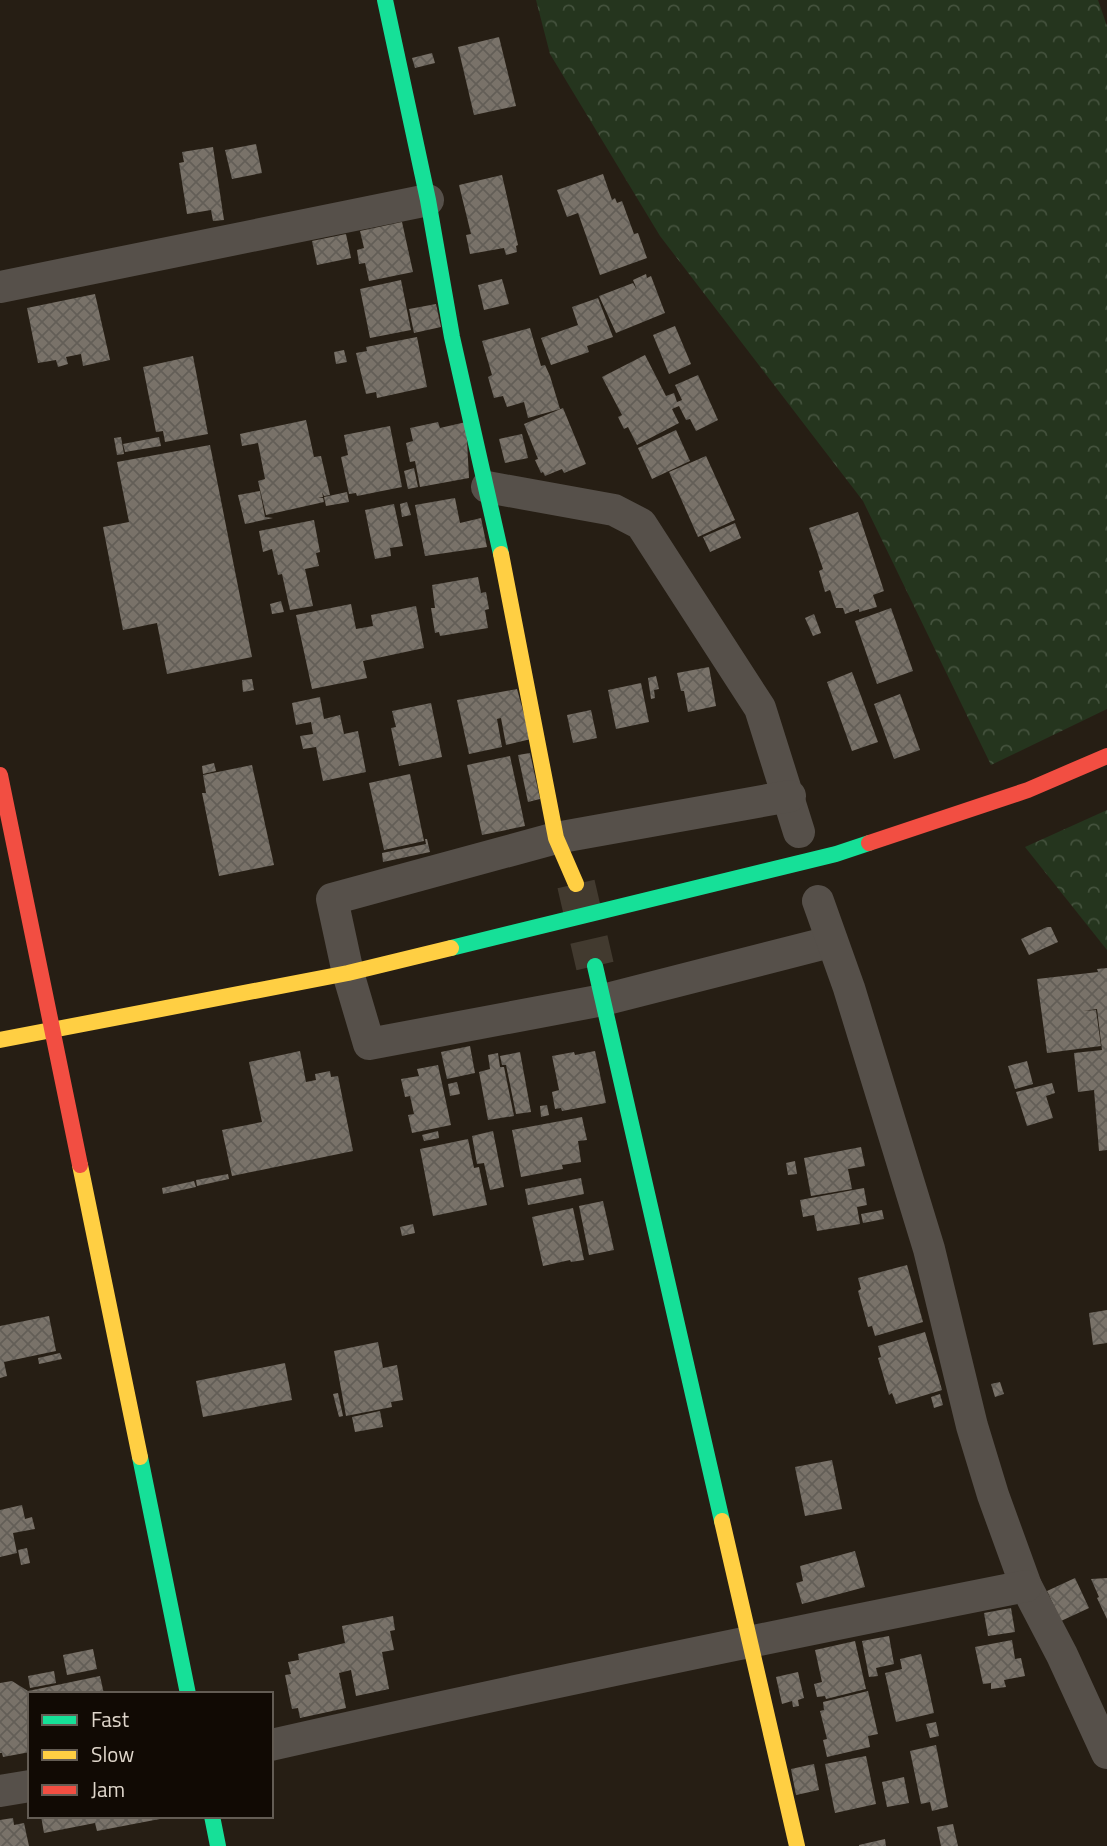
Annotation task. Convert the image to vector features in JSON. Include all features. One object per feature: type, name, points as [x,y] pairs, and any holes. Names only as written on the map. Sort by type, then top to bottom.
[{"type":"street","points":[[385,0],[428,200],[452,337],[487,487],[556,838],[576,884]]},
{"type":"street","points":[[0,287],[428,200]]},
{"type":"street","points":[[487,487],[614,510],[641,524],[760,708],[790,796],[799,832]]},
{"type":"street","points":[[0,1040],[348,973],[835,854],[1028,790],[1107,756]]},
{"type":"street","points":[[0,775],[188,1692]]},
{"type":"street","points":[[790,796],[556,838],[332,899],[348,973],[369,1044],[603,1000],[830,942]]},
{"type":"street","points":[[818,901],[830,942],[849,988],[929,1249],[972,1426],[993,1495],[1026,1586],[1062,1655],[1107,1753]]},
{"type":"street","points":[[595,966],[797,1846]]},
{"type":"street","points":[[273,1745],[750,1641],[1026,1586]]},
{"type":"street","points":[[0,1791],[28,1787]]},
{"type":"street","points":[[212,1818],[218,1846]]},
{"type":"green space","points":[[536,0],[1098,0],[1107,26],[1107,709],[991,765],[863,501],[660,236],[550,54]]},
{"type":"green space","points":[[1107,810],[1107,950],[1025,847]]},
{"type":"building","points":[[499,37],[516,106],[474,115],[458,47]]},
{"type":"building","points":[[432,53],[435,63],[415,68],[412,58]]},
{"type":"building","points":[[256,144],[262,173],[232,179],[225,150]]},
{"type":"building","points":[[213,147],[224,220],[213,221],[211,210],[187,214],[179,163],[184,162],[182,152]]},
{"type":"building","points":[[603,174],[612,200],[615,198],[617,203],[622,201],[634,234],[638,233],[647,258],[600,275],[578,213],[567,217],[557,190]]},
{"type":"building","points":[[502,175],[518,245],[517,252],[506,255],[504,248],[470,254],[466,235],[471,234],[459,185]]},
{"type":"building","points":[[402,222],[413,272],[369,281],[365,263],[359,264],[357,250],[364,248],[360,231]]},
{"type":"building","points":[[346,234],[351,258],[317,265],[312,241]]},
{"type":"building","points":[[646,274],[647,278],[651,276],[665,313],[616,333],[599,296],[633,283],[637,290],[633,280]]},
{"type":"building","points":[[502,279],[509,304],[484,310],[478,285]]},
{"type":"building","points":[[401,280],[411,330],[370,338],[360,289]]},
{"type":"building","points":[[95,294],[110,360],[83,366],[81,354],[66,357],[68,364],[58,367],[56,360],[38,363],[27,308]]},
{"type":"building","points":[[598,298],[613,337],[587,346],[589,352],[551,365],[541,338],[578,325],[572,307]]},
{"type":"building","points":[[436,304],[441,327],[414,333],[409,309]]},
{"type":"building","points":[[675,326],[691,364],[669,374],[653,335]]},
{"type":"building","points":[[530,328],[541,366],[545,365],[550,376],[560,409],[528,418],[524,402],[507,407],[503,396],[494,398],[488,377],[492,375],[482,341]]},
{"type":"building","points":[[417,337],[427,387],[377,398],[376,392],[366,394],[356,353],[367,351],[366,347]]},
{"type":"building","points":[[344,350],[347,362],[336,364],[334,352]]},
{"type":"building","points":[[645,355],[666,396],[674,393],[677,402],[682,400],[675,385],[698,375],[718,420],[696,431],[679,406],[672,409],[679,423],[637,445],[628,427],[624,429],[618,417],[622,415],[602,377]]},
{"type":"building","points":[[193,356],[208,434],[165,442],[163,431],[156,432],[143,367]]},
{"type":"building","points":[[563,408],[586,464],[564,473],[562,469],[545,476],[535,460],[538,459],[524,424]]},
{"type":"building","points":[[306,420],[314,457],[321,456],[330,495],[324,496],[322,492],[323,497],[318,498],[323,498],[324,502],[266,515],[258,481],[265,479],[258,443],[242,446],[240,434]]},
{"type":"building","points":[[438,422],[440,428],[466,422],[469,478],[420,487],[415,461],[410,462],[406,443],[413,441],[410,428]]},
{"type":"building","points":[[390,426],[402,487],[357,496],[356,493],[349,494],[341,457],[348,455],[344,435]]},
{"type":"building","points":[[676,430],[690,461],[652,479],[638,448]]},
{"type":"building","points":[[522,434],[528,458],[505,463],[499,439]]},
{"type":"building","points":[[121,437],[124,454],[117,455],[114,438]]},
{"type":"building","points":[[159,437],[161,446],[125,452],[123,444]]},
{"type":"building","points":[[210,445],[252,657],[167,674],[157,623],[123,630],[103,527],[129,522],[117,462]]},
{"type":"building","points":[[706,456],[735,520],[698,537],[669,472]]},
{"type":"building","points":[[414,468],[418,487],[408,489],[404,471]]},
{"type":"building","points":[[260,491],[265,517],[273,518],[245,524],[238,495]]},
{"type":"building","points":[[347,492],[349,502],[326,506],[324,497]]},
{"type":"building","points":[[455,498],[460,523],[481,518],[487,547],[425,556],[415,505]]},
{"type":"building","points":[[407,502],[411,515],[402,517],[400,504]]},
{"type":"building","points":[[394,504],[403,546],[390,548],[391,556],[375,559],[365,510]]},
{"type":"building","points":[[858,512],[884,591],[873,595],[877,607],[845,614],[843,608],[836,608],[830,590],[825,592],[819,571],[823,569],[809,528]]},
{"type":"building","points":[[314,520],[320,552],[316,553],[319,566],[305,569],[313,606],[290,610],[282,574],[278,575],[272,549],[263,552],[259,531]]},
{"type":"building","points":[[735,523],[741,538],[710,552],[703,537]]},
{"type":"building","points":[[478,577],[481,593],[486,592],[488,628],[440,636],[439,632],[435,633],[431,608],[435,608],[432,585]]},
{"type":"building","points":[[281,601],[284,612],[272,614],[270,604]]},
{"type":"building","points":[[351,604],[356,629],[373,626],[371,615],[416,606],[424,648],[363,661],[367,678],[312,689],[296,615]]},
{"type":"building","points":[[891,608],[913,671],[877,684],[855,621]]},
{"type":"building","points":[[814,614],[821,633],[813,636],[805,618]]},
{"type":"building","points":[[709,667],[716,706],[688,712],[677,673]]},
{"type":"building","points":[[852,672],[878,742],[852,751],[827,682]]},
{"type":"building","points":[[656,676],[659,689],[654,690],[655,698],[651,699],[648,678]]},
{"type":"building","points":[[252,679],[254,690],[243,692],[242,680]]},
{"type":"building","points":[[641,683],[649,722],[616,729],[608,690]]},
{"type":"building","points":[[517,689],[531,739],[506,745],[501,718],[497,719],[502,747],[469,754],[457,700]]},
{"type":"building","points":[[900,694],[920,750],[894,759],[874,704]]},
{"type":"building","points":[[320,697],[324,719],[340,715],[344,734],[358,731],[366,772],[323,781],[316,747],[303,749],[300,736],[313,734],[311,722],[296,725],[292,703]]},
{"type":"building","points":[[431,703],[442,757],[399,766],[391,728],[396,727],[392,711]]},
{"type":"building","points":[[591,710],[597,738],[573,743],[567,715]]},
{"type":"building","points":[[530,753],[540,799],[528,802],[518,755]]},
{"type":"building","points":[[510,756],[525,826],[482,835],[467,765]]},
{"type":"building","points":[[214,763],[216,771],[203,774],[202,766]]},
{"type":"building","points":[[252,765],[274,865],[219,876],[202,793],[206,793],[203,775]]},
{"type":"building","points":[[410,774],[424,841],[384,850],[369,783]]},
{"type":"building","points":[[425,839],[430,852],[383,862],[382,853],[426,844]]},
{"type":"building","points":[[1051,927],[1058,942],[1029,955],[1021,939]]},
{"type":"building","points":[[1107,968],[1107,1150],[1099,1151],[1094,1090],[1078,1092],[1074,1053],[1102,1050],[1097,1009],[1083,1011],[1096,1010],[1101,1046],[1047,1053],[1037,979],[1098,972],[1097,969]]},
{"type":"building","points":[[470,1046],[475,1073],[447,1079],[441,1052]]},
{"type":"building","points":[[300,1051],[306,1082],[316,1080],[315,1074],[330,1071],[331,1077],[338,1076],[353,1151],[232,1176],[222,1130],[262,1122],[249,1062]]},
{"type":"building","points":[[595,1051],[606,1103],[562,1111],[561,1108],[555,1109],[552,1092],[559,1090],[552,1056]]},
{"type":"building","points":[[520,1052],[531,1112],[516,1114],[506,1065],[502,1065],[500,1056]]},
{"type":"building","points":[[498,1053],[500,1067],[504,1067],[514,1116],[488,1120],[479,1072],[490,1069],[488,1055]]},
{"type":"building","points":[[1027,1061],[1033,1084],[1015,1089],[1008,1066]]},
{"type":"building","points":[[438,1065],[451,1125],[412,1133],[408,1115],[414,1114],[410,1096],[405,1097],[401,1079],[419,1076],[417,1069]]},
{"type":"building","points":[[457,1082],[460,1094],[450,1096],[448,1084]]},
{"type":"building","points":[[1052,1083],[1055,1093],[1046,1096],[1053,1118],[1027,1126],[1016,1092]]},
{"type":"building","points":[[547,1105],[549,1115],[541,1117],[540,1106]]},
{"type":"building","points":[[582,1117],[587,1140],[578,1141],[581,1162],[562,1165],[563,1169],[521,1177],[512,1130]]},
{"type":"building","points":[[438,1131],[439,1138],[424,1141],[422,1135]]},
{"type":"building","points":[[493,1131],[504,1187],[490,1190],[484,1163],[477,1164],[472,1136]]},
{"type":"building","points":[[468,1139],[474,1168],[479,1167],[487,1205],[433,1216],[420,1149]]},
{"type":"building","points":[[861,1147],[865,1166],[848,1169],[852,1189],[811,1196],[804,1158]]},
{"type":"building","points":[[795,1161],[797,1174],[788,1175],[786,1163]]},
{"type":"building","points":[[228,1174],[229,1179],[197,1186],[196,1180]]},
{"type":"building","points":[[581,1178],[584,1194],[528,1205],[525,1189]]},
{"type":"building","points":[[194,1181],[196,1187],[163,1194],[162,1188]]},
{"type":"building","points":[[864,1188],[867,1205],[857,1207],[860,1224],[817,1231],[814,1215],[803,1217],[800,1200]]},
{"type":"building","points":[[603,1201],[614,1250],[589,1255],[579,1206]]},
{"type":"building","points":[[573,1208],[584,1260],[543,1266],[532,1217]]},
{"type":"building","points":[[882,1210],[884,1219],[863,1223],[861,1214]]},
{"type":"building","points":[[413,1224],[415,1233],[402,1236],[400,1227]]},
{"type":"building","points":[[907,1265],[923,1322],[875,1336],[872,1326],[868,1327],[858,1291],[861,1289],[858,1278]]},
{"type":"building","points":[[1107,1310],[1107,1343],[1093,1345],[1089,1313]]},
{"type":"building","points":[[49,1316],[56,1351],[4,1362],[7,1376],[0,1378],[0,1326]]},
{"type":"building","points":[[925,1332],[942,1390],[896,1404],[892,1393],[889,1395],[878,1358],[881,1357],[878,1346]]},
{"type":"building","points":[[378,1342],[383,1368],[397,1365],[403,1400],[391,1402],[392,1407],[346,1416],[334,1351]]},
{"type":"building","points":[[60,1353],[62,1359],[39,1364],[38,1358]]},
{"type":"building","points":[[285,1363],[292,1400],[203,1417],[196,1381]]},
{"type":"building","points":[[1000,1382],[1004,1394],[995,1397],[991,1384]]},
{"type":"building","points":[[338,1393],[343,1416],[339,1417],[333,1394]]},
{"type":"building","points":[[940,1394],[943,1405],[934,1408],[931,1397]]},
{"type":"building","points":[[380,1411],[383,1427],[355,1432],[352,1417]]},
{"type":"building","points":[[832,1460],[842,1509],[805,1516],[795,1467]]},
{"type":"building","points":[[22,1505],[25,1519],[32,1517],[35,1529],[13,1533],[17,1553],[0,1557],[0,1510]]},
{"type":"building","points":[[27,1548],[30,1563],[21,1565],[18,1550]]},
{"type":"building","points":[[855,1551],[865,1587],[802,1604],[796,1583],[803,1581],[800,1566]]},
{"type":"building","points":[[1075,1578],[1089,1608],[1061,1621],[1047,1591]]},
{"type":"building","points":[[1107,1578],[1107,1619],[1091,1579]]},
{"type":"building","points":[[1011,1608],[1015,1632],[988,1636],[984,1613]]},
{"type":"building","points":[[393,1616],[395,1630],[390,1631],[394,1650],[382,1652],[389,1689],[356,1696],[351,1670],[339,1673],[346,1708],[300,1718],[298,1708],[292,1709],[285,1675],[291,1674],[288,1662],[299,1660],[298,1654],[345,1643],[342,1626]]},
{"type":"building","points":[[889,1636],[894,1664],[876,1668],[878,1676],[869,1677],[862,1641]]},
{"type":"building","points":[[1012,1640],[1015,1659],[1021,1658],[1025,1676],[1004,1680],[1006,1687],[991,1689],[991,1683],[983,1684],[975,1647]]},
{"type":"building","points":[[855,1641],[866,1689],[826,1699],[825,1696],[817,1697],[814,1684],[822,1682],[815,1650]]},
{"type":"building","points":[[93,1649],[97,1669],[67,1675],[63,1655]]},
{"type":"building","points":[[921,1654],[934,1713],[896,1722],[885,1673],[902,1669],[900,1659]]},
{"type":"building","points":[[54,1671],[56,1683],[30,1688],[28,1676]]},
{"type":"building","points":[[798,1672],[804,1698],[798,1700],[799,1706],[793,1707],[792,1701],[782,1704],[776,1677]]},
{"type":"building","points":[[100,1676],[104,1692],[28,1692],[28,1752],[3,1757],[0,1753],[0,1683],[12,1681],[28,1691]]},
{"type":"building","points":[[868,1691],[878,1734],[868,1736],[870,1747],[827,1757],[823,1740],[827,1739],[820,1711],[824,1710],[823,1702]]},
{"type":"building","points":[[936,1722],[939,1736],[930,1738],[926,1724]]},
{"type":"building","points":[[936,1745],[948,1807],[932,1811],[930,1802],[921,1804],[910,1751]]},
{"type":"building","points":[[866,1756],[876,1804],[835,1813],[825,1764]]},
{"type":"building","points":[[814,1764],[819,1790],[796,1795],[791,1769]]},
{"type":"building","points":[[904,1777],[909,1803],[887,1807],[882,1782]]},
{"type":"building","points":[[13,1818],[14,1825],[24,1823],[29,1846],[0,1846],[0,1820]]},
{"type":"building","points":[[41,1818],[165,1818],[97,1831],[95,1823],[44,1833]]},
{"type":"building","points":[[953,1824],[958,1846],[941,1846],[937,1827]]},
{"type":"building","points":[[885,1839],[886,1846],[859,1846],[859,1845]]},
{"type":"tunnel","points":[[576,884],[595,966]]},
{"type":"traffic: fast","points":[[385,0],[428,200],[452,337],[501,554]]},
{"type":"traffic: fast","points":[[451,948],[836,854],[869,843]]},
{"type":"traffic: fast","points":[[595,966],[722,1521]]},
{"type":"traffic: fast","points":[[140,1457],[188,1692]]},
{"type":"traffic: fast","points":[[212,1818],[218,1846]]},
{"type":"traffic: slow","points":[[501,554],[556,838],[576,884]]},
{"type":"traffic: slow","points":[[0,1040],[348,973],[451,948]]},
{"type":"traffic: slow","points":[[80,1165],[140,1457]]},
{"type":"traffic: slow","points":[[722,1521],[797,1846]]},
{"type":"traffic: jam","points":[[869,843],[1028,790],[1107,756]]},
{"type":"traffic: jam","points":[[0,775],[80,1165]]}]
